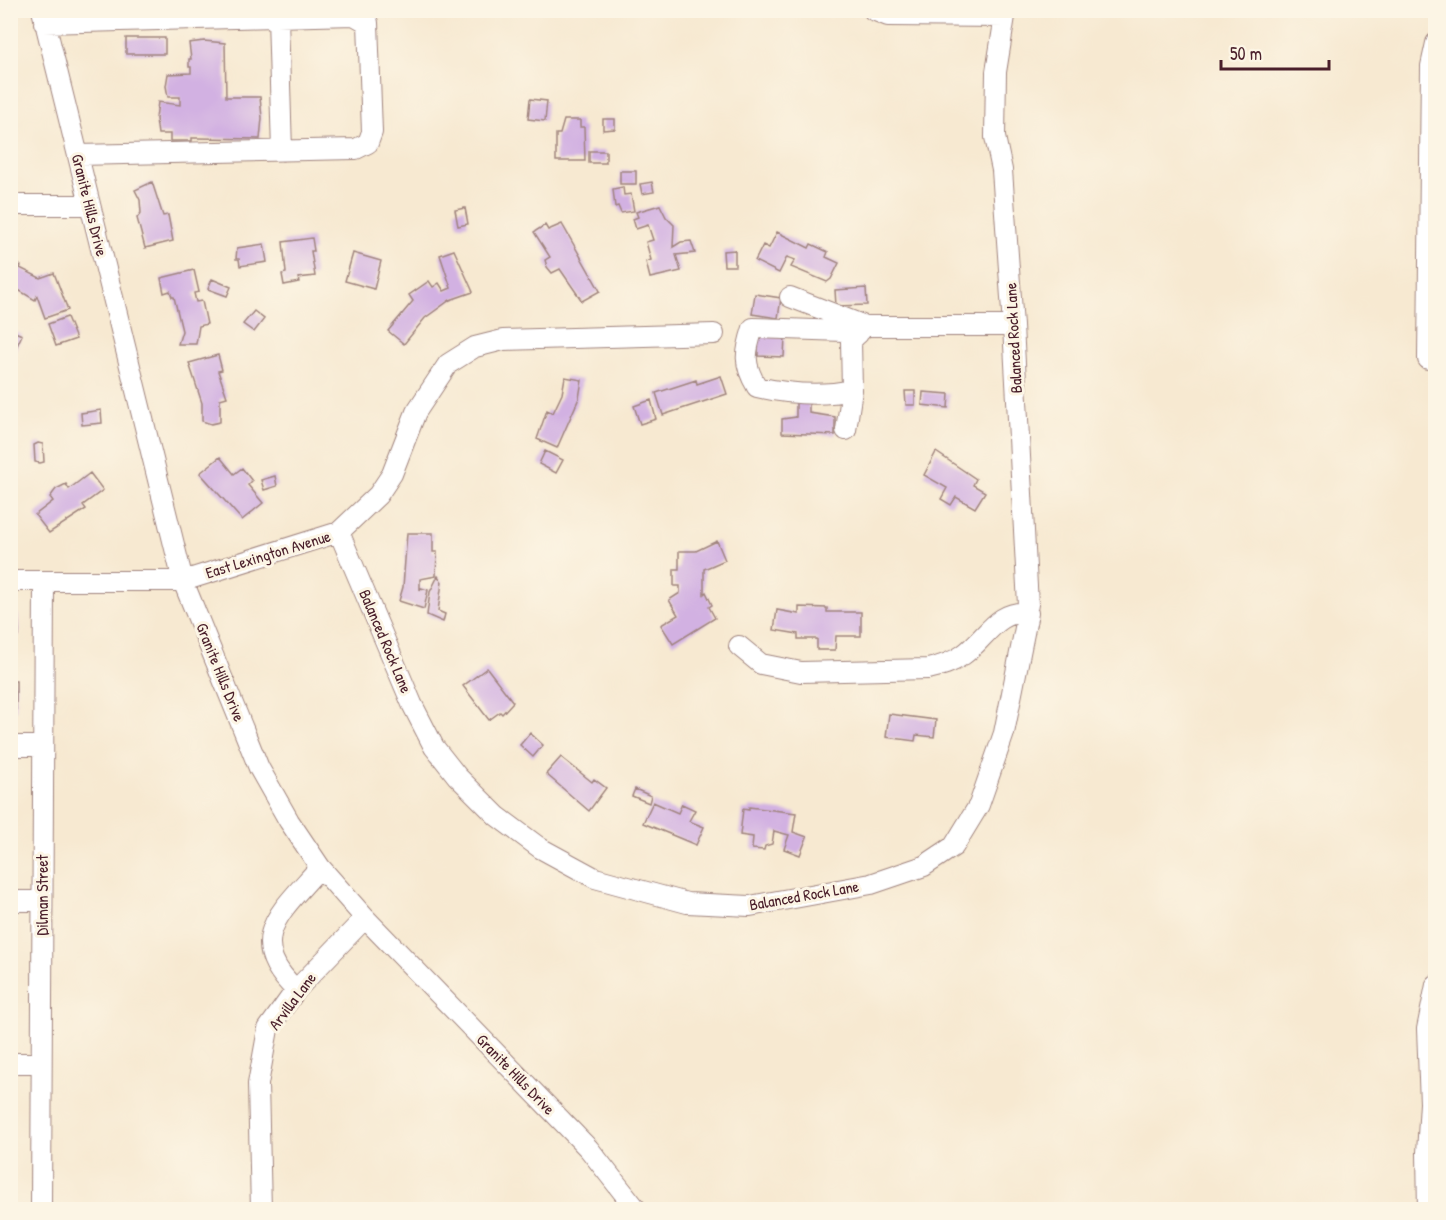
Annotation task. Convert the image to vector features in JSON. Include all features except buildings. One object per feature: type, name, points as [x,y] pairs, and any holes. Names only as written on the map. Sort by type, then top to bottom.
[{"type":"street","points":[[873,10],[888,16],[1006,14]]},
{"type":"street","name":"Balanced Rock Lane","points":[[339,532],[412,704],[434,747],[457,776],[497,816],[540,849],[595,878],[687,903],[750,906],[871,884],[924,866],[954,846],[979,805],[1004,733],[1028,609],[1013,326],[1002,170],[995,137],[996,72],[1006,14]]},
{"type":"street","points":[[43,17],[354,15],[368,23],[372,132],[368,143],[356,149],[78,155]]},
{"type":"street","name":"Granite Hills Drive","points":[[43,17],[183,580],[259,768],[289,821],[320,867],[365,918],[589,1149],[637,1209]]},
{"type":"street","points":[[278,17],[282,151]]},
{"type":"street","points":[[1428,359],[1431,66],[1436,43]]},
{"type":"street","points":[[10,205],[90,205]]},
{"type":"street","points":[[790,297],[861,330]]},
{"type":"street","points":[[852,390],[819,394],[785,393],[757,387],[747,371],[746,350],[753,328],[844,331],[1013,326]]},
{"type":"street","points":[[846,430],[852,390],[851,341],[861,330]]},
{"type":"street","name":"East Lexington Avenue","points":[[10,580],[183,580],[339,532],[378,495],[392,474],[416,412],[448,364],[475,347],[503,340],[534,338],[714,333]]},
{"type":"street","name":"Dilman Street","points":[[41,1209],[44,580]]},
{"type":"street","points":[[739,646],[761,664],[801,672],[928,669],[943,666],[966,653],[1006,616],[1028,609]]},
{"type":"street","points":[[10,746],[42,746]]},
{"type":"street","points":[[296,990],[279,974],[274,964],[270,954],[270,937],[282,909],[320,867]]},
{"type":"street","points":[[10,901],[42,901]]},
{"type":"street","name":"Arvilla Lane","points":[[261,1209],[258,1084],[268,1029],[296,990],[365,918]]},
{"type":"street","points":[[1428,1209],[1427,1153],[1430,1103],[1427,1029],[1436,985]]},
{"type":"street","points":[[10,1063],[41,1063]]}]
